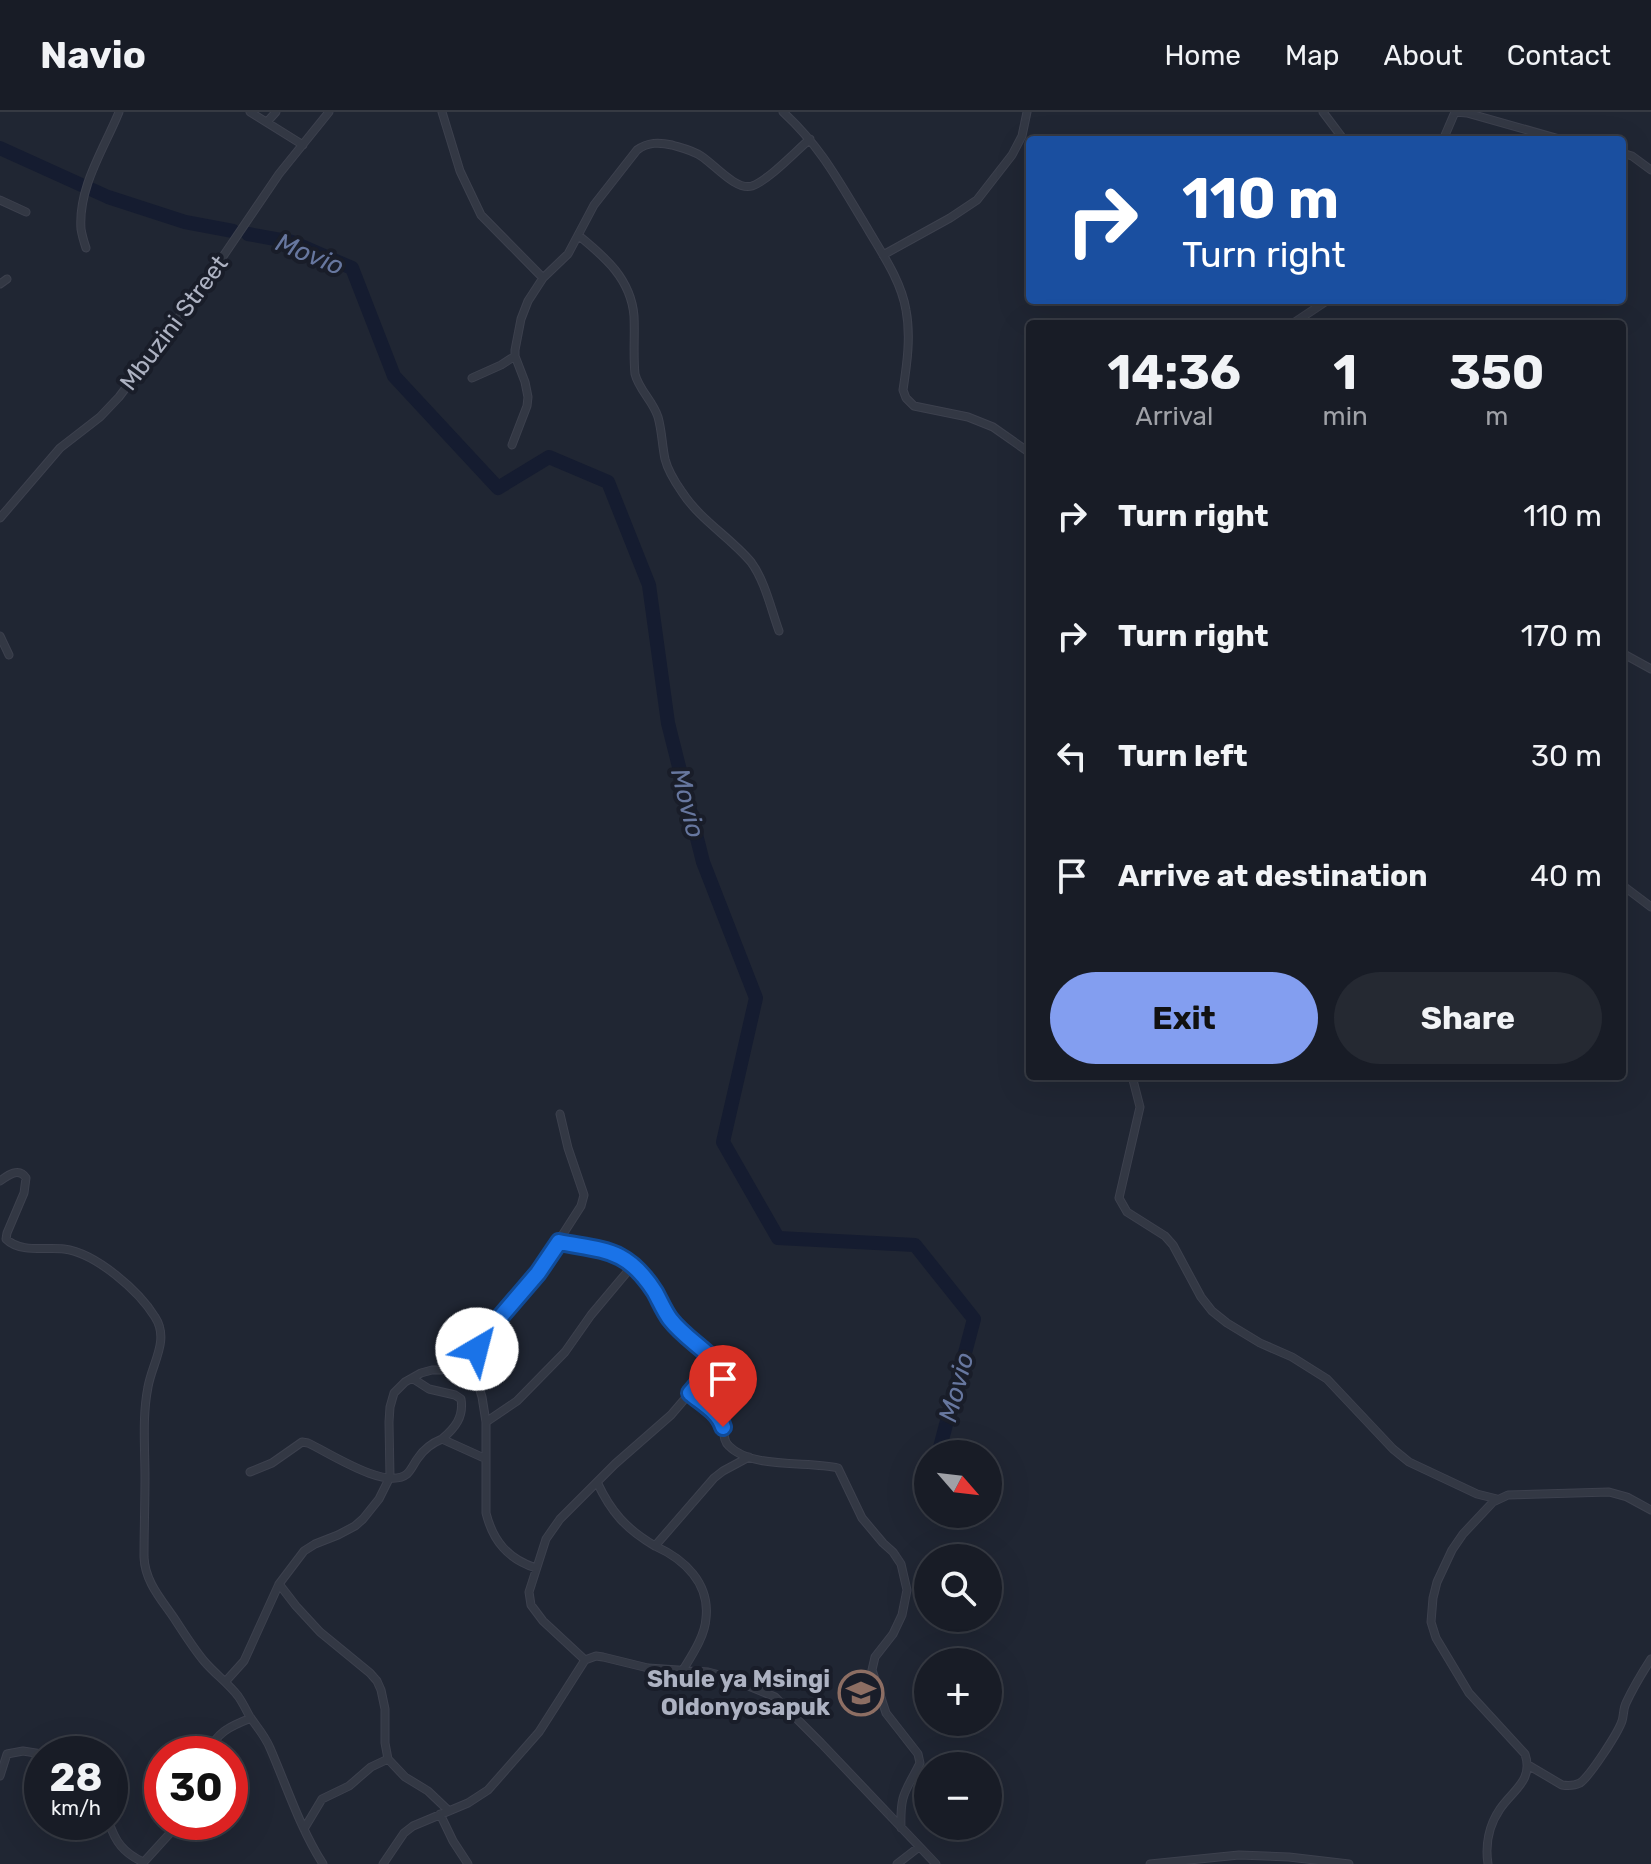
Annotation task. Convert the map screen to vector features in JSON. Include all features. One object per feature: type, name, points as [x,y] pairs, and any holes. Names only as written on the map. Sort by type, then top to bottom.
[{"type":"street","points":[[86,248],[81,228],[88,180],[119,112]]},
{"type":"street","points":[[250,112],[303,145]]},
{"type":"street","points":[[267,122],[276,112]]},
{"type":"street","name":"Mbuzini Street","points":[[0,518],[60,448],[100,417],[119,397],[209,277],[279,174],[329,112]]},
{"type":"street","points":[[442,112],[460,171],[475,206],[488,224],[543,278]]},
{"type":"street","points":[[783,112],[830,165],[893,273],[906,308],[908,328],[903,390],[906,398],[914,406],[968,417],[993,427],[1026,450]]},
{"type":"street","points":[[883,255],[977,200],[1012,155],[1022,136],[1027,112]]},
{"type":"street","points":[[1323,112],[1341,136]]},
{"type":"street","points":[[1445,136],[1455,112],[1549,136]]},
{"type":"street","points":[[512,445],[523,422],[528,397],[515,356],[521,319],[528,301],[543,278],[568,254],[594,205],[627,162],[644,145],[667,144],[690,150],[718,168],[734,183],[749,187],[768,176],[810,139]]},
{"type":"street","points":[[1626,154],[1651,170]]},
{"type":"street","points":[[0,200],[26,212]]},
{"type":"street","points":[[578,235],[616,269],[627,288],[634,315],[636,380],[658,416],[672,477],[696,510],[756,570],[779,631]]},
{"type":"street","points":[[1298,320],[1322,304]]},
{"type":"street","points":[[472,378],[515,356]]},
{"type":"street","points":[[0,636],[9,655]]},
{"type":"street","points":[[1626,655],[1651,669]]},
{"type":"street","points":[[1626,888],[1651,907]]},
{"type":"street","points":[[1133,1080],[1140,1107],[1119,1198],[1127,1212],[1165,1236],[1173,1245],[1212,1311],[1242,1333],[1292,1357],[1327,1379],[1409,1462],[1477,1494],[1497,1499]]},
{"type":"street","points":[[226,1681],[244,1661],[279,1584],[304,1551],[355,1526],[379,1499],[390,1477],[390,1407],[394,1393],[412,1378],[432,1370],[459,1366],[470,1358],[482,1339],[538,1273],[581,1206],[584,1198],[560,1114]]},
{"type":"street","points":[[0,1181],[19,1172],[26,1178],[24,1193],[7,1233],[9,1243],[39,1249],[65,1249],[91,1259],[128,1286],[159,1324],[162,1334],[146,1399],[144,1435],[146,1571],[155,1591],[199,1655],[226,1681],[260,1730],[323,1864]]},
{"type":"street","points":[[559,1242],[614,1252],[633,1265],[645,1277],[670,1319],[716,1362],[715,1369],[701,1380],[671,1415],[615,1464],[560,1519],[546,1539],[529,1592],[531,1605],[543,1621],[585,1660]]},
{"type":"street","points":[[486,1422],[517,1401],[565,1352],[633,1265]]},
{"type":"street","points":[[470,1358],[486,1422],[486,1513],[493,1536],[514,1558],[536,1568]]},
{"type":"street","points":[[250,1472],[272,1463],[302,1442],[362,1471],[402,1477],[423,1452],[455,1428],[462,1408],[461,1399],[455,1395],[429,1389],[412,1378]]},
{"type":"street","points":[[690,1393],[721,1420],[725,1440],[739,1453],[775,1463],[838,1468],[862,1518],[901,1564],[907,1590],[902,1615],[893,1634],[875,1657],[872,1670],[886,1713],[920,1759],[902,1799],[901,1828]]},
{"type":"street","points":[[442,1439],[484,1458]]},
{"type":"street","points":[[655,1546],[714,1478],[749,1457]]},
{"type":"street","points":[[597,1482],[627,1527],[675,1557],[696,1575],[705,1601],[706,1619],[704,1630],[683,1670]]},
{"type":"street","points":[[1488,1864],[1487,1845],[1493,1823],[1498,1811],[1523,1781],[1528,1765],[1525,1754],[1469,1693],[1441,1647],[1431,1622],[1437,1582],[1452,1550],[1497,1499],[1518,1493],[1609,1492],[1627,1497],[1651,1510]]},
{"type":"street","points":[[279,1584],[320,1632],[377,1681],[385,1709],[388,1759],[405,1777],[428,1791],[449,1811]]},
{"type":"street","points":[[383,1864],[404,1833],[421,1821],[480,1797],[551,1715],[585,1660],[596,1656],[648,1668],[727,1677],[775,1697],[936,1864]]},
{"type":"street","points":[[1528,1765],[1562,1785],[1580,1783],[1613,1738],[1623,1719],[1624,1707],[1651,1659]]},
{"type":"street","points":[[217,1736],[229,1726],[251,1718]]},
{"type":"street","points":[[0,1747],[7,1754]]},
{"type":"street","points":[[7,1754],[24,1751]]},
{"type":"street","points":[[0,1776],[7,1754]]},
{"type":"street","points":[[304,1829],[322,1799],[349,1786],[371,1767],[388,1759]]},
{"type":"street","points":[[440,1814],[468,1864]]},
{"type":"street","points":[[117,1840],[125,1852],[142,1863],[164,1840]]},
{"type":"street","points":[[897,1864],[919,1847]]},
{"type":"street","points":[[1150,1864],[1239,1855],[1349,1864]]},
{"type":"waterway","name":"Movio","points":[[0,148],[108,197],[185,222],[233,231]]},
{"type":"waterway","name":"Movio","points":[[248,234],[292,242],[352,268],[394,376],[498,488],[549,457],[608,482],[649,585],[668,723],[703,862],[756,998],[723,1142],[778,1238],[915,1245],[974,1319],[942,1440]]},
{"type":"place","name":"Shule ya Msingi Oldonyosapuk","points":[[861,1693]]},
{"type":"route","points":[[477,1349],[559,1242],[614,1252],[636,1267],[670,1319],[716,1362],[715,1369],[690,1393],[714,1412],[723,1427]]}]
